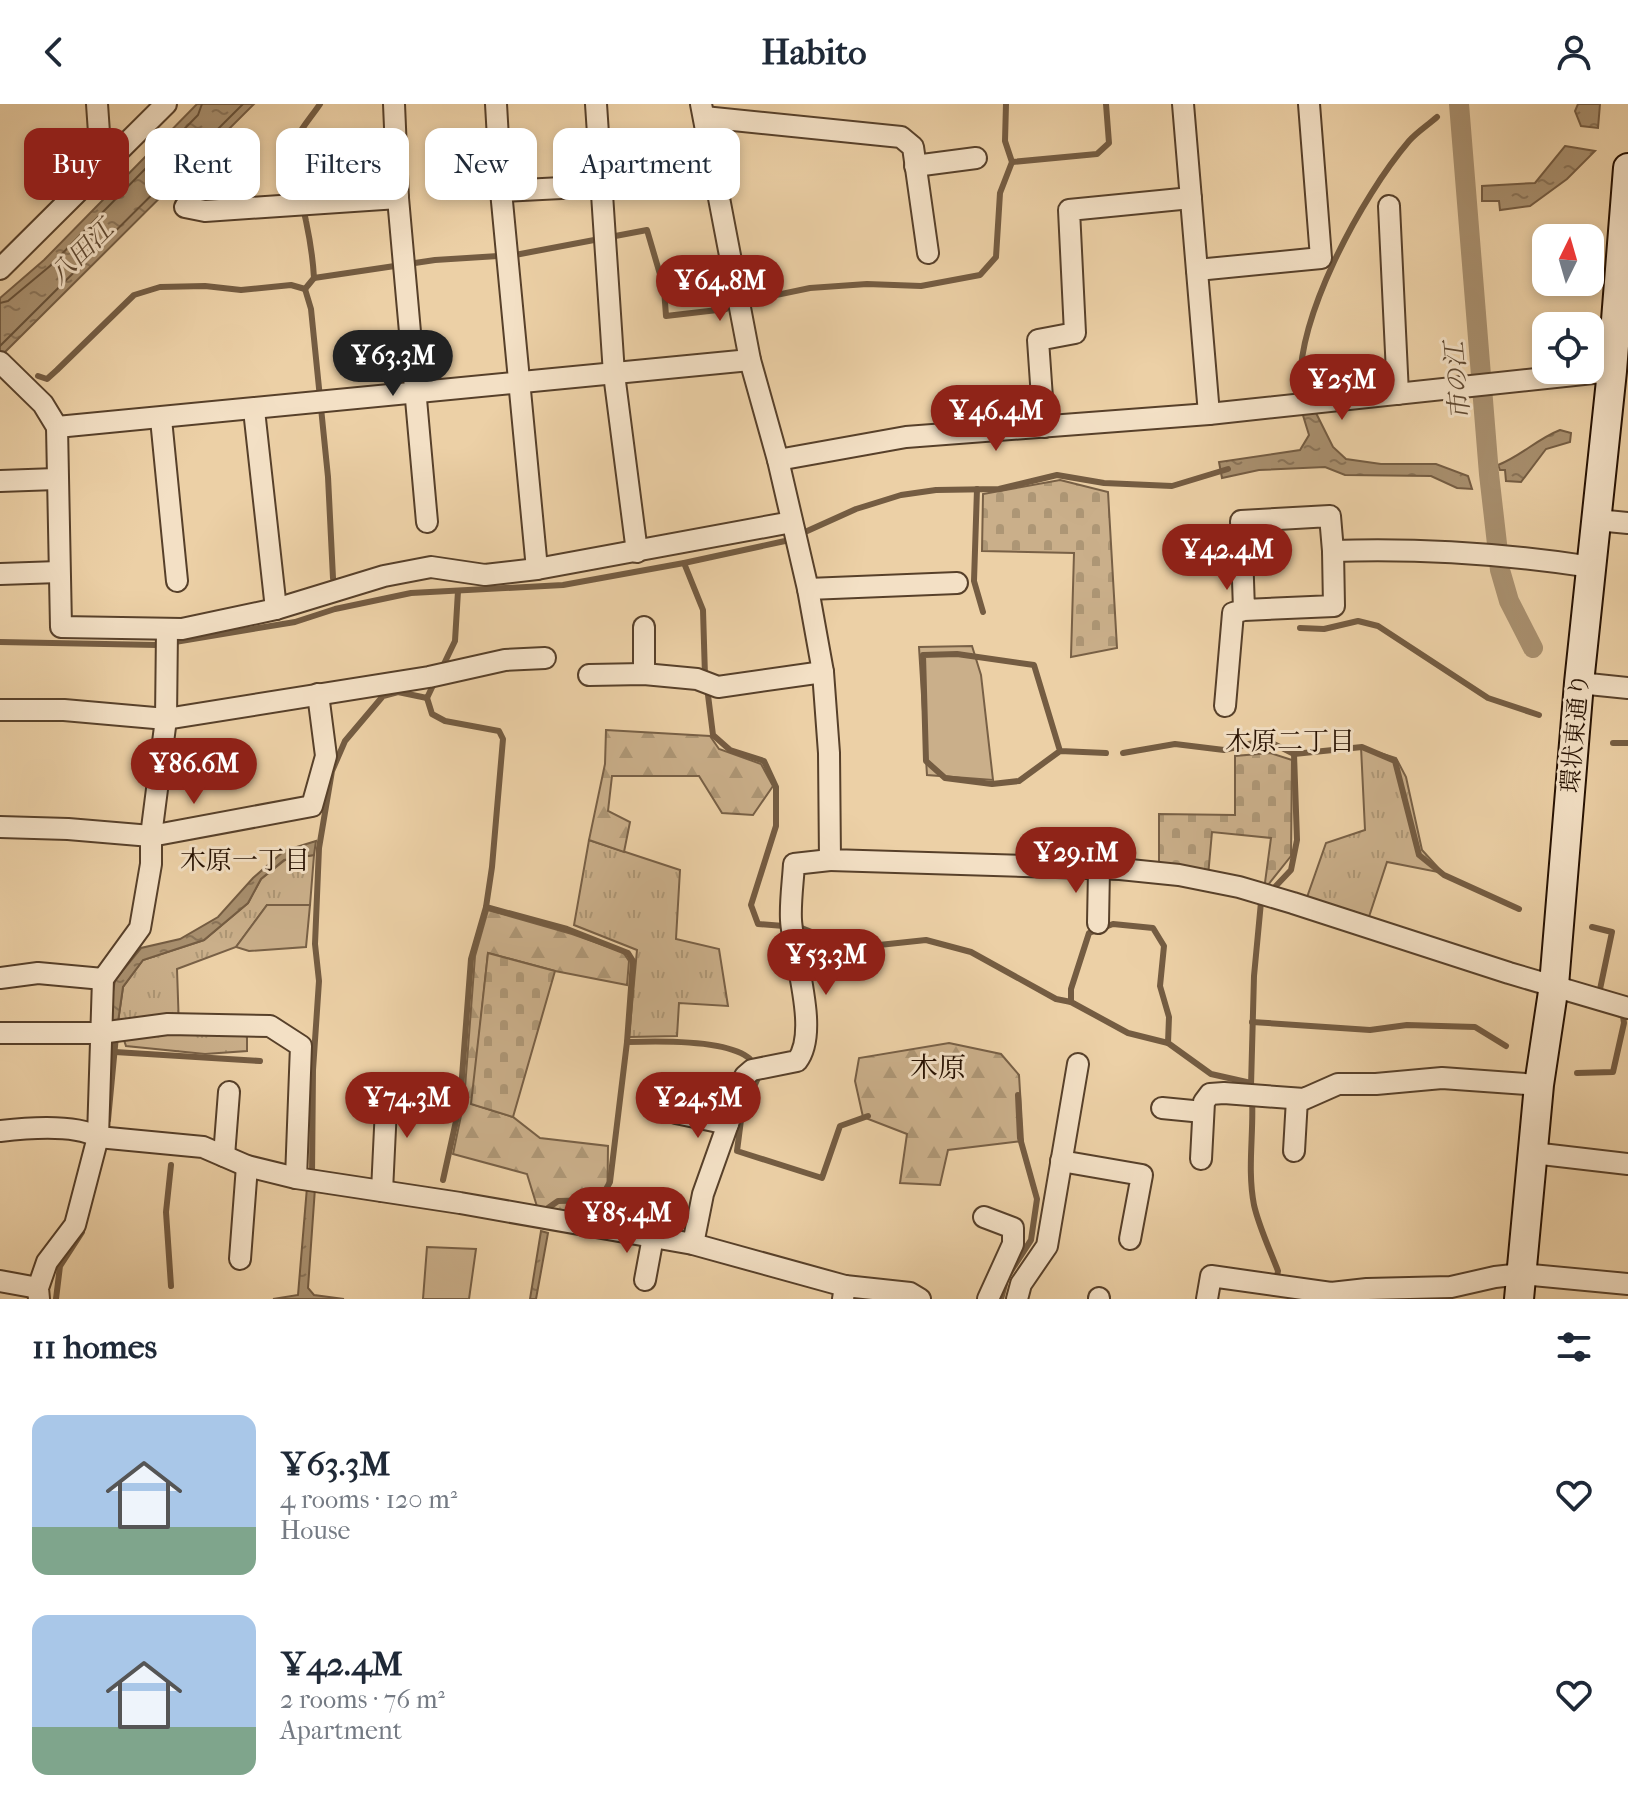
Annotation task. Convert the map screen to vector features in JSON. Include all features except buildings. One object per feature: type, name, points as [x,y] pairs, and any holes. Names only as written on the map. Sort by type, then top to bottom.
[{"type":"main road","name":"環状東通り","points":[[1520,1286],[1539,1085],[1554,985],[1628,168]]},
{"type":"street","points":[[97,104],[99,128]]},
{"type":"street","points":[[0,269],[166,104]]},
{"type":"street","points":[[394,104],[395,128]]},
{"type":"street","points":[[496,104],[497,128]]},
{"type":"street","points":[[596,104],[597,128]]},
{"type":"street","points":[[1183,104],[1209,414]]},
{"type":"street","points":[[1197,270],[1321,258],[1309,104]]},
{"type":"street","points":[[830,860],[829,753],[823,672],[808,589],[778,460],[750,360],[703,110],[901,137],[913,147],[928,253]]},
{"type":"street","points":[[915,166],[976,158]]},
{"type":"street","points":[[1044,427],[1038,340],[1075,333],[1069,210],[1191,198]]},
{"type":"street","points":[[185,207],[205,211],[365,200]]},
{"type":"street","points":[[398,200],[427,522]]},
{"type":"street","points":[[502,200],[537,569]]},
{"type":"street","points":[[602,200],[614,374],[637,552]]},
{"type":"street","points":[[1389,206],[1398,394]]},
{"type":"street","points":[[57,427],[750,360]]},
{"type":"street","points":[[6,368],[43,404],[57,427],[61,627],[182,629],[276,609],[384,576],[431,567],[485,575],[794,531]]},
{"type":"street","points":[[778,460],[906,437],[1209,414],[1612,371]]},
{"type":"street","points":[[254,410],[276,609]]},
{"type":"street","points":[[161,419],[177,581]]},
{"type":"street","points":[[0,481],[56,479]]},
{"type":"street","points":[[1225,706],[1233,613],[1334,606],[1330,516],[1241,521],[1244,610]]},
{"type":"street","points":[[1597,520],[1628,523]]},
{"type":"street","points":[[1333,551],[1383,549],[1592,567]]},
{"type":"street","points":[[0,574],[59,572]]},
{"type":"street","points":[[808,589],[957,583]]},
{"type":"street","points":[[644,627],[644,674]]},
{"type":"street","points":[[0,1281],[39,1294],[47,1262],[75,1225],[106,1138],[100,1033],[103,979],[140,928],[151,864],[151,836],[166,719],[167,629]]},
{"type":"street","points":[[0,710],[64,710],[166,719],[429,677],[505,660],[545,658]]},
{"type":"street","points":[[589,675],[644,674],[697,679],[718,687],[823,672]]},
{"type":"street","points":[[1579,683],[1628,688]]},
{"type":"street","points":[[0,827],[151,836],[312,806],[326,756],[318,694]]},
{"type":"street","points":[[693,1244],[703,1194],[745,1076],[756,1069],[797,1061],[803,1053],[806,1015],[791,921],[794,864],[830,860],[1099,869],[1179,875],[1239,887],[1628,1008]]},
{"type":"street","points":[[1098,923],[1099,869]]},
{"type":"street","points":[[0,978],[38,973],[103,979]]},
{"type":"street","points":[[0,1033],[100,1033],[168,1024],[270,1026],[301,1046],[308,1179]]},
{"type":"street","points":[[1017,1299],[1021,1284],[1047,1246],[1078,1064]]},
{"type":"street","points":[[1201,1159],[1204,1102],[1210,1094],[1304,1099],[1338,1084],[1442,1078],[1539,1085]]},
{"type":"street","points":[[382,1191],[387,1087]]},
{"type":"street","points":[[224,1156],[229,1092]]},
{"type":"street","points":[[1294,1151],[1297,1099]]},
{"type":"street","points":[[1162,1108],[1203,1112]]},
{"type":"street","points":[[676,1113],[728,1124]]},
{"type":"street","points":[[0,1131],[23,1128],[87,1131],[106,1138],[203,1147],[247,1166],[308,1179],[693,1244],[844,1293],[910,1293],[920,1299]]},
{"type":"street","points":[[1533,1153],[1628,1164]]},
{"type":"street","points":[[1061,1161],[1142,1175],[1130,1239]]},
{"type":"street","points":[[240,1259],[247,1166]]},
{"type":"street","points":[[984,1217],[1013,1228],[1013,1244],[988,1299]]},
{"type":"street","points":[[645,1280],[653,1237]]},
{"type":"street","points":[[1207,1299],[1211,1276],[1284,1289],[1331,1293],[1451,1287],[1495,1277],[1520,1286],[1628,1284]]},
{"type":"green space","points":[[1060,480],[1108,492],[1117,648],[1071,657],[1074,553],[982,551],[983,494]]},
{"type":"green space","points":[[972,646],[981,675],[993,780],[927,775],[919,647]]},
{"type":"green space","points":[[606,730],[710,736],[719,749],[761,764],[773,786],[753,815],[722,813],[699,776],[612,776],[608,811],[630,822],[624,852],[589,840],[605,764]]},
{"type":"green space","points":[[1361,747],[1396,758],[1406,777],[1422,850],[1443,873],[1387,862],[1365,929],[1305,903],[1326,843],[1365,830]]},
{"type":"green space","points":[[1270,753],[1292,760],[1291,856],[1264,890],[1271,838],[1212,832],[1208,876],[1159,869],[1159,814],[1235,815],[1235,756]]},
{"type":"green space","points":[[589,840],[680,870],[676,939],[719,949],[728,1006],[679,1003],[677,1036],[629,1037],[637,950],[574,925]]},
{"type":"green space","points":[[314,855],[310,905],[267,905],[236,947],[177,969],[179,1028],[247,1029],[247,1051],[205,1054],[126,1046],[118,1022],[123,987],[143,960],[204,940],[248,903],[261,879],[285,860]]},
{"type":"green space","points":[[267,905],[310,905],[306,947],[249,951],[236,947]]},
{"type":"green space","points":[[488,910],[623,952],[629,961],[627,985],[555,971],[488,953],[472,1104],[513,1117],[540,1138],[608,1146],[607,1226],[539,1213],[527,1174],[453,1154],[464,1101],[475,956]]},
{"type":"green space","points":[[488,953],[555,971],[513,1117],[471,1104]]},
{"type":"green space","points":[[949,1043],[1001,1054],[1019,1075],[1023,1141],[948,1150],[940,1185],[900,1183],[907,1134],[863,1117],[855,1081],[859,1058]]},
{"type":"green space","points":[[427,1247],[476,1249],[469,1299],[423,1299]]},
{"type":"water","points":[[197,104],[254,104],[230,128],[173,128]]},
{"type":"water","points":[[1578,104],[1600,104],[1598,128],[1581,126],[1575,111]]},
{"type":"water","points":[[1565,146],[1595,151],[1567,179],[1530,206],[1500,210],[1499,201],[1482,201],[1482,186],[1535,183]]},
{"type":"water","name":"八田江","points":[[145,157],[145,200],[158,200],[0,357],[0,298],[44,260],[103,200],[129,200],[129,173]]},
{"type":"water","points":[[1302,412],[1316,413],[1333,447],[1346,459],[1381,464],[1436,464],[1468,476],[1472,489],[1457,488],[1431,476],[1345,475],[1325,467],[1259,470],[1222,478],[1219,462],[1300,450],[1309,435]]},
{"type":"water","points":[[1560,430],[1571,433],[1570,442],[1546,449],[1521,482],[1506,481],[1505,470],[1500,470],[1498,465]]},
{"type":"water","points":[[316,841],[314,855],[284,860],[261,879],[248,903],[204,940],[143,960],[123,987],[118,1022],[113,1024],[110,1008],[115,980],[141,948],[180,939],[218,917],[253,878],[284,851]]},
{"type":"water","points":[[307,1187],[315,1188],[308,1288],[314,1295],[344,1299],[273,1299],[298,1295]]},
{"type":"water","points":[[541,1231],[548,1233],[536,1299],[530,1299]]},
{"type":"waterway","points":[[305,289],[314,278],[313,264],[291,162],[295,141],[320,104]]},
{"type":"waterway","points":[[757,299],[810,288],[867,284],[921,286],[980,275],[996,257],[1000,193],[1012,162],[1005,141],[1006,104]]},
{"type":"waterway","points":[[1012,162],[1097,154],[1109,143],[1106,104]]},
{"type":"waterway","name":"市の江","points":[[1459,104],[1489,474],[1500,570],[1509,601],[1533,648]]},
{"type":"waterway","points":[[1301,396],[1301,366],[1307,333],[1334,262],[1390,165],[1412,138],[1437,117]]},
{"type":"waterway","points":[[314,278],[435,260],[515,255],[647,230],[664,288],[666,316],[726,309]]},
{"type":"waterway","points":[[38,376],[47,379],[134,295],[160,287],[205,286],[241,290],[291,285],[305,289]]},
{"type":"waterway","points":[[305,289],[311,309],[328,477],[333,578]]},
{"type":"waterway","points":[[0,642],[157,645],[295,622],[335,609],[411,593],[563,585],[684,563],[785,541],[856,509],[901,495],[936,490],[999,489],[1057,475],[1104,483],[1172,486],[1228,469]]},
{"type":"waterway","points":[[977,489],[974,581],[983,612]]},
{"type":"waterway","points":[[684,563],[703,610],[705,676]]},
{"type":"waterway","points":[[442,668],[455,641],[458,591]]},
{"type":"waterway","points":[[1300,628],[1324,629],[1358,621],[1378,626],[1488,698],[1539,715]]},
{"type":"waterway","points":[[1060,751],[1034,665],[957,654],[923,655],[926,761],[945,778],[992,784],[1019,781],[1060,751],[1106,753]]},
{"type":"waterway","points":[[312,1175],[313,1070],[319,981],[315,944],[319,848],[332,771],[345,741],[383,696],[398,692],[427,698],[435,681]]},
{"type":"waterway","points":[[707,687],[713,735],[730,750],[764,761],[776,787],[776,826],[751,905],[758,924],[784,926]]},
{"type":"waterway","points":[[427,698],[432,714],[445,721],[499,731],[503,739],[486,907],[567,929],[628,953],[633,961],[627,1042]]},
{"type":"waterway","points":[[1123,753],[1175,744],[1224,750],[1266,740],[1294,754],[1362,747],[1395,761],[1419,855],[1444,875],[1519,909]]},
{"type":"waterway","points":[[1613,743],[1628,743]]},
{"type":"waterway","points":[[1274,888],[1291,870],[1297,840],[1294,754]]},
{"type":"waterway","points":[[1251,1086],[1254,976],[1261,902]]},
{"type":"waterway","points":[[443,1180],[460,1103],[471,959],[486,907]]},
{"type":"waterway","points":[[1071,1002],[1071,989],[1089,933],[1113,924],[1153,928],[1164,946],[1160,986],[1169,1017],[1168,1043]]},
{"type":"waterway","points":[[799,927],[839,943],[879,945],[926,940],[971,952],[1056,999],[1071,1002],[1128,1033],[1168,1043],[1211,1074],[1251,1083]]},
{"type":"waterway","points":[[1592,927],[1612,932],[1599,994]]},
{"type":"waterway","points":[[1577,1073],[1613,1072],[1624,1023],[1623,1016],[1618,1014]]},
{"type":"waterway","points":[[1252,1022],[1370,1030],[1407,1025],[1475,1027],[1506,1046]]},
{"type":"waterway","points":[[108,1120],[116,1036]]},
{"type":"waterway","points":[[548,1208],[558,1201],[600,1200],[610,1182],[627,1042],[709,1045],[740,1052],[750,1059],[759,1076],[742,1112],[737,1151],[822,1178],[840,1126],[868,1116]]},
{"type":"waterway","points":[[115,1052],[260,1061]]},
{"type":"waterway","points":[[1009,1274],[1031,1240],[1037,1199],[1020,1138],[1018,1095]]},
{"type":"waterway","points":[[1252,1097],[1252,1192],[1259,1222],[1278,1271],[1276,1281]]},
{"type":"waterway","points":[[171,1165],[166,1212],[171,1286]]},
{"type":"waterway","points":[[56,1299],[60,1266],[82,1232]]},
{"type":"waterway","points":[[1001,1299],[1005,1284]]},
{"type":"district","name":"木原二丁目","points":[[1290,741]]},
{"type":"district","name":"木原一丁目","points":[[245,860]]},
{"type":"district","name":"木原","points":[[938,1067]]}]
